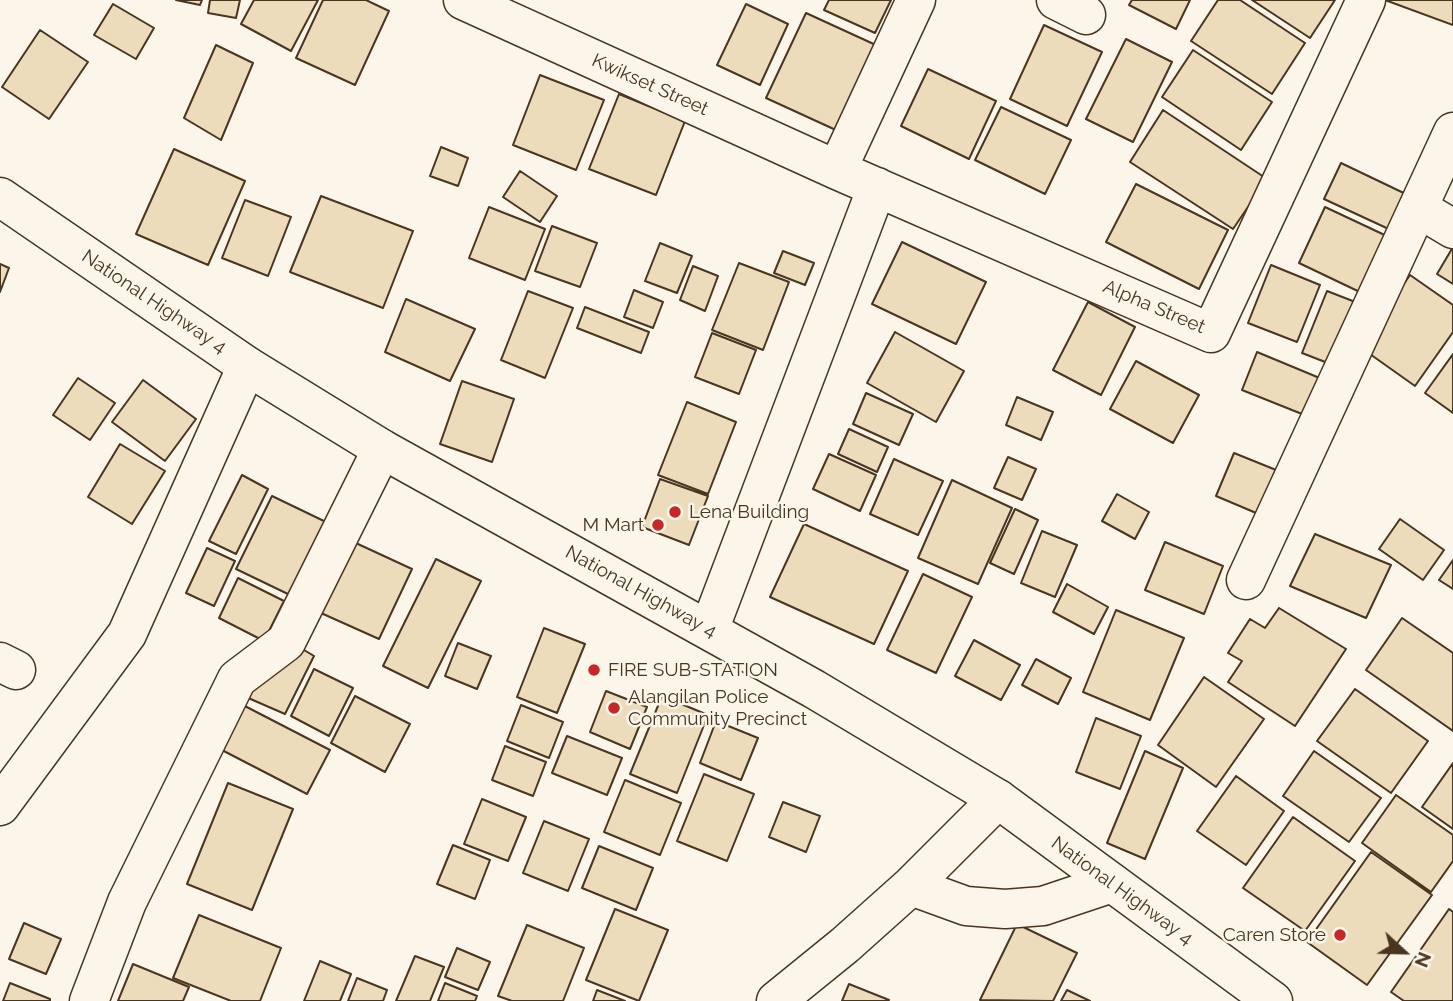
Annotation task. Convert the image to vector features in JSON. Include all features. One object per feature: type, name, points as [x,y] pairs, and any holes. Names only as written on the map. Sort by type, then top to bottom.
[{"type":"street","name":"Kwikset Street","points":[[463,0],[837,170]]},
{"type":"street","points":[[837,170],[916,0]]},
{"type":"street","name":"Alpha Street","points":[[837,170],[1212,333],[1366,0]]},
{"type":"street","points":[[1246,580],[1453,132]]},
{"type":"street","points":[[709,630],[877,187]]},
{"type":"street","name":"National Highway 4","points":[[0,197],[247,366],[382,449],[908,743],[998,799],[1273,1001]]},
{"type":"street","points":[[1418,208],[1453,229]]},
{"type":"street","points":[[0,806],[127,634],[247,366]]},
{"type":"street","points":[[89,1001],[127,902],[237,679],[286,642],[382,449]]},
{"type":"street","points":[[776,1001],[911,886],[998,799]]},
{"type":"street","points":[[911,886],[966,906],[1005,909],[1042,905],[1112,883]]},
{"type":"building","points":[[176,0],[202,0],[200,5]]},
{"type":"building","points":[[210,0],[240,0],[236,18],[208,13]]},
{"type":"building","points":[[254,0],[318,0],[291,51],[241,24]]},
{"type":"building","points":[[323,0],[366,0],[389,11],[355,85],[296,58]]},
{"type":"building","points":[[829,0],[891,0],[875,33],[824,10]]},
{"type":"building","points":[[1132,0],[1190,0],[1176,29],[1129,5]]},
{"type":"building","points":[[1218,0],[1240,0],[1305,43],[1272,94],[1191,41]]},
{"type":"building","points":[[1252,0],[1335,0],[1310,38]]},
{"type":"building","points":[[1385,0],[1453,0],[1453,25]]},
{"type":"building","points":[[113,4],[154,28],[136,59],[94,35]]},
{"type":"building","points":[[746,4],[788,24],[760,85],[717,65]]},
{"type":"building","points":[[806,13],[878,46],[838,131],[766,98]]},
{"type":"building","points":[[1044,25],[1102,52],[1067,126],[1010,99]]},
{"type":"building","points":[[40,30],[88,62],[49,119],[2,87]]},
{"type":"building","points":[[1126,39],[1172,62],[1133,142],[1086,119]]},
{"type":"building","points":[[216,45],[253,63],[221,140],[184,118]]},
{"type":"building","points":[[1193,50],[1272,102],[1241,150],[1162,97]]},
{"type":"building","points":[[928,69],[996,101],[969,159],[901,126]]},
{"type":"building","points":[[540,75],[604,100],[576,170],[513,145]]},
{"type":"building","points":[[619,94],[685,121],[656,195],[589,169]]},
{"type":"building","points":[[1001,107],[1071,140],[1045,194],[975,160]]},
{"type":"building","points":[[1163,110],[1267,179],[1233,229],[1130,162]]},
{"type":"building","points":[[441,147],[468,158],[458,186],[430,176]]},
{"type":"building","points":[[174,149],[245,181],[208,265],[136,234]]},
{"type":"building","points":[[1341,163],[1410,196],[1393,231],[1324,199]]},
{"type":"building","points":[[520,171],[557,196],[540,222],[503,197]]},
{"type":"building","points":[[1136,184],[1228,230],[1199,289],[1106,242]]},
{"type":"building","points":[[321,196],[413,231],[383,308],[290,272]]},
{"type":"building","points":[[245,200],[291,217],[268,276],[222,258]]},
{"type":"building","points":[[489,207],[545,229],[525,280],[469,258]]},
{"type":"building","points":[[1325,207],[1391,238],[1364,294],[1299,263]]},
{"type":"building","points":[[552,226],[597,243],[580,287],[535,271]]},
{"type":"building","points":[[902,242],[986,282],[956,344],[872,304]]},
{"type":"building","points":[[660,243],[692,256],[677,293],[645,281]]},
{"type":"building","points":[[1453,247],[1453,284],[1437,274]]},
{"type":"building","points":[[783,251],[814,263],[805,285],[774,273]]},
{"type":"building","points":[[739,263],[789,282],[763,350],[712,330]]},
{"type":"building","points":[[0,264],[9,268],[0,292]]},
{"type":"building","points":[[1271,265],[1320,285],[1297,342],[1248,323]]},
{"type":"building","points":[[693,266],[718,276],[705,311],[680,300]]},
{"type":"building","points":[[1410,275],[1453,305],[1453,332],[1415,386],[1360,347]]},
{"type":"building","points":[[634,290],[663,302],[653,328],[624,317]]},
{"type":"building","points":[[528,291],[573,308],[545,378],[501,360]]},
{"type":"building","points":[[1327,291],[1363,305],[1338,367],[1302,353]]},
{"type":"building","points":[[406,299],[475,329],[450,381],[385,352]]},
{"type":"building","points":[[1088,302],[1135,327],[1101,395],[1053,370]]},
{"type":"building","points":[[585,307],[649,332],[641,353],[577,328]]},
{"type":"building","points":[[895,332],[964,371],[936,422],[867,383]]},
{"type":"building","points":[[712,333],[756,350],[739,394],[695,377]]},
{"type":"building","points":[[1257,352],[1322,379],[1307,416],[1242,390]]},
{"type":"building","points":[[1453,354],[1453,413],[1425,393]]},
{"type":"building","points":[[1136,361],[1199,395],[1173,443],[1110,409]]},
{"type":"building","points":[[78,378],[115,403],[90,440],[53,415]]},
{"type":"building","points":[[143,380],[196,419],[165,461],[112,422]]},
{"type":"building","points":[[462,381],[514,399],[492,462],[440,444]]},
{"type":"building","points":[[866,393],[913,414],[899,445],[853,424]]},
{"type":"building","points":[[1017,397],[1053,412],[1041,440],[1006,425]]},
{"type":"building","points":[[687,402],[736,422],[708,494],[658,475]]},
{"type":"building","points":[[849,429],[888,447],[877,472],[838,454]]},
{"type":"building","points":[[120,444],[165,471],[132,524],[88,497]]},
{"type":"building","points":[[1234,453],[1286,474],[1268,518],[1216,496]]},
{"type":"building","points":[[829,454],[876,475],[860,511],[813,489]]},
{"type":"building","points":[[1008,457],[1036,469],[1022,500],[994,488]]},
{"type":"building","points":[[894,459],[943,481],[918,535],[870,514]]},
{"type":"building","points":[[242,475],[268,489],[236,554],[209,541]]},
{"type":"building","name":"Lena Building","points":[[660,479],[708,496],[689,545],[642,527]]},
{"type":"building","points":[[952,480],[1012,508],[978,584],[918,558]]},
{"type":"building","points":[[1117,494],[1149,512],[1135,539],[1102,521]]},
{"type":"building","points":[[272,496],[326,522],[290,595],[236,569]]},
{"type":"building","points":[[1015,509],[1038,520],[1014,574],[990,563]]},
{"type":"building","points":[[1400,519],[1444,550],[1423,580],[1379,549]]},
{"type":"building","points":[[804,524],[908,571],[874,644],[770,597]]},
{"type":"building","points":[[1042,531],[1077,545],[1055,597],[1021,583]]},
{"type":"building","points":[[1315,534],[1391,565],[1366,618],[1290,586]]},
{"type":"building","points":[[345,538],[412,569],[379,639],[312,609]]},
{"type":"building","points":[[1165,542],[1223,566],[1204,614],[1145,590]]},
{"type":"building","points":[[207,548],[235,561],[214,606],[186,593]]},
{"type":"building","points":[[436,559],[481,581],[428,688],[383,666]]},
{"type":"building","points":[[1453,560],[1453,589],[1439,580]]},
{"type":"building","points":[[923,574],[972,597],[936,673],[887,650]]},
{"type":"building","points":[[238,578],[284,601],[264,641],[219,618]]},
{"type":"building","points":[[1067,584],[1108,607],[1094,634],[1053,612]]},
{"type":"building","points":[[1279,608],[1346,649],[1295,726],[1228,682],[1242,661],[1228,653],[1250,619],[1265,628]]},
{"type":"building","points":[[1116,610],[1184,638],[1150,720],[1083,692]]},
{"type":"building","points":[[1402,618],[1453,653],[1453,731],[1366,670]]},
{"type":"building","points":[[544,628],[585,644],[557,713],[517,697]]},
{"type":"building","points":[[974,640],[1020,665],[1001,700],[955,676]]},
{"type":"building","points":[[458,643],[491,656],[477,689],[445,676]]},
{"type":"building","points":[[294,644],[314,656],[285,714],[239,694]]},
{"type":"building","points":[[1036,659],[1071,678],[1058,704],[1022,685]]},
{"type":"building","points":[[314,669],[353,688],[329,736],[291,716]]},
{"type":"building","points":[[1204,677],[1264,719],[1216,787],[1158,745]]},
{"type":"building","points":[[1355,689],[1428,741],[1391,793],[1317,741]]},
{"type":"building","points":[[606,691],[647,707],[630,749],[590,732]]},
{"type":"building","points":[[355,696],[410,724],[385,772],[331,743]]},
{"type":"building","points":[[662,696],[708,715],[677,793],[630,774]]},
{"type":"building","points":[[239,703],[330,750],[307,794],[216,747]]},
{"type":"building","points":[[521,705],[563,722],[549,758],[507,741]]},
{"type":"building","points":[[1096,718],[1141,736],[1120,789],[1076,772]]},
{"type":"building","points":[[716,721],[758,738],[741,780],[700,763]]},
{"type":"building","points":[[567,736],[622,758],[607,795],[552,773]]},
{"type":"building","points":[[505,746],[546,762],[533,796],[492,780]]},
{"type":"building","points":[[1145,751],[1183,768],[1145,859],[1107,843]]},
{"type":"building","points":[[1314,751],[1381,798],[1349,842],[1283,796]]},
{"type":"building","points":[[1453,763],[1453,829],[1422,807]]},
{"type":"building","points":[[704,774],[754,794],[727,861],[677,841]]},
{"type":"building","points":[[1236,776],[1284,811],[1246,865],[1197,831]]},
{"type":"building","points":[[625,780],[681,803],[660,855],[604,832]]},
{"type":"building","points":[[228,783],[293,809],[252,910],[187,884]]},
{"type":"building","points":[[1396,795],[1453,835],[1453,861],[1431,892],[1362,843]]},
{"type":"building","points":[[482,799],[526,817],[508,861],[464,844]]},
{"type":"building","points":[[783,802],[820,816],[806,852],[769,837]]},
{"type":"building","points":[[1293,817],[1355,861],[1305,931],[1243,888]]},
{"type":"building","points":[[544,821],[589,839],[568,891],[523,873]]},
{"type":"building","points":[[453,845],[490,860],[475,899],[437,884]]},
{"type":"building","points":[[599,846],[653,868],[636,910],[582,888]]},
{"type":"building","points":[[1371,852],[1432,895],[1367,985],[1307,942]]},
{"type":"building","points":[[615,909],[668,930],[639,1001],[586,980]]},
{"type":"building","points":[[1449,909],[1453,912],[1453,1001],[1404,1001],[1391,992]]},
{"type":"building","points":[[199,915],[281,948],[260,1001],[231,1001],[173,978]]},
{"type":"building","points":[[24,923],[61,939],[46,974],[9,959]]},
{"type":"building","points":[[1017,924],[1077,953],[1053,1001],[980,1000]]},
{"type":"building","points":[[527,925],[584,948],[563,1001],[512,1001],[498,996]]},
{"type":"building","points":[[457,948],[490,962],[478,990],[445,977]]},
{"type":"building","points":[[415,956],[444,967],[430,1001],[396,1001]]},
{"type":"building","points":[[320,961],[351,974],[340,1001],[304,1001]]},
{"type":"building","points":[[133,964],[189,987],[183,1001],[118,1001]]},
{"type":"building","points":[[357,978],[387,990],[383,1001],[348,1001]]},
{"type":"building","points":[[10,983],[50,999],[50,1001],[3,1001]]},
{"type":"building","points":[[445,983],[477,996],[475,1001],[438,1001]]},
{"type":"building","points":[[849,984],[889,1000],[842,1001]]},
{"type":"building","points":[[597,990],[625,1001],[593,1001]]},
{"type":"building","points":[[1067,990],[1090,1001],[1061,1001]]},
{"type":"place","name":"Lena Building","points":[[675,512]]},
{"type":"place","name":"M Mart","points":[[658,525]]},
{"type":"place","name":"FIRE SUB-STATION","points":[[594,670]]},
{"type":"place","name":"Alangilan Police Community Precinct","points":[[614,708]]},
{"type":"place","name":"Caren Store","points":[[1340,935]]}]
